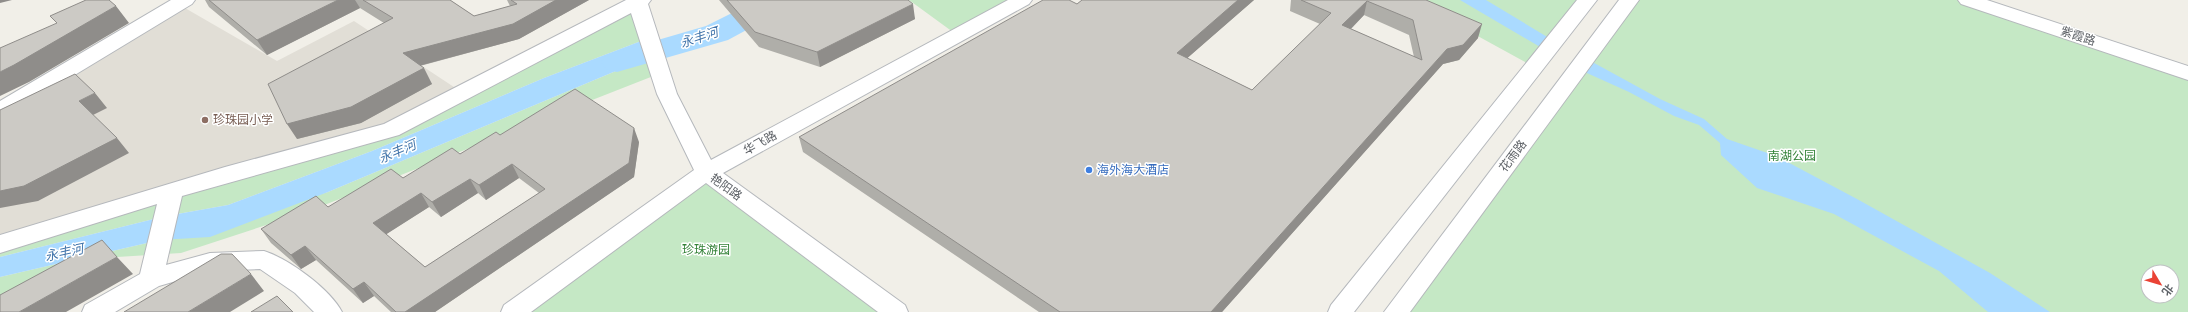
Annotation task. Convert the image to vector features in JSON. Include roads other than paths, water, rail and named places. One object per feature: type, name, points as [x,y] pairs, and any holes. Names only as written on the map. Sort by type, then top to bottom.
[{"type":"street","points":[[0,111],[185,0]]},
{"type":"street","name":"华飞路","points":[[514,312],[706,172],[1022,0]]},
{"type":"street","points":[[1340,312],[1587,0]]},
{"type":"street","name":"花雨路","points":[[1396,312],[1629,0]]},
{"type":"street","name":"紫霞路","points":[[1968,0],[2188,73]]},
{"type":"street","points":[[0,244],[172,191],[391,130],[639,1]]},
{"type":"street","name":"艳阳路","points":[[639,1],[668,94],[706,172],[896,312]]},
{"type":"street","points":[[151,279],[172,191]]},
{"type":"street","points":[[94,312],[151,279],[210,262],[264,260],[304,286],[330,312]]},
{"type":"water","points":[[1460,0],[1486,0],[1554,41],[1547,51]]},
{"type":"water","points":[[649,38],[654,55],[328,192],[210,237],[160,240],[0,277],[0,257],[166,216],[228,205],[372,151],[544,78]]},
{"type":"water","points":[[1585,58],[1660,99],[1704,119],[1727,139],[1776,156],[1857,199],[1990,273],[2050,312],[1988,312],[1939,271],[1834,214],[1757,188],[1721,155],[1720,143],[1699,125],[1674,116],[1629,92],[1578,69]]},
{"type":"waterway","name":"永丰河","points":[[617,62],[717,33],[781,0]]},
{"type":"place","name":"珍珠园小学","points":[[205,120]]},
{"type":"place","name":"海外海大酒店","points":[[1089,170]]},
{"type":"park label","name":"南湖公园","points":[[1792,156]]},
{"type":"park label","name":"珍珠游园","points":[[706,250]]}]
